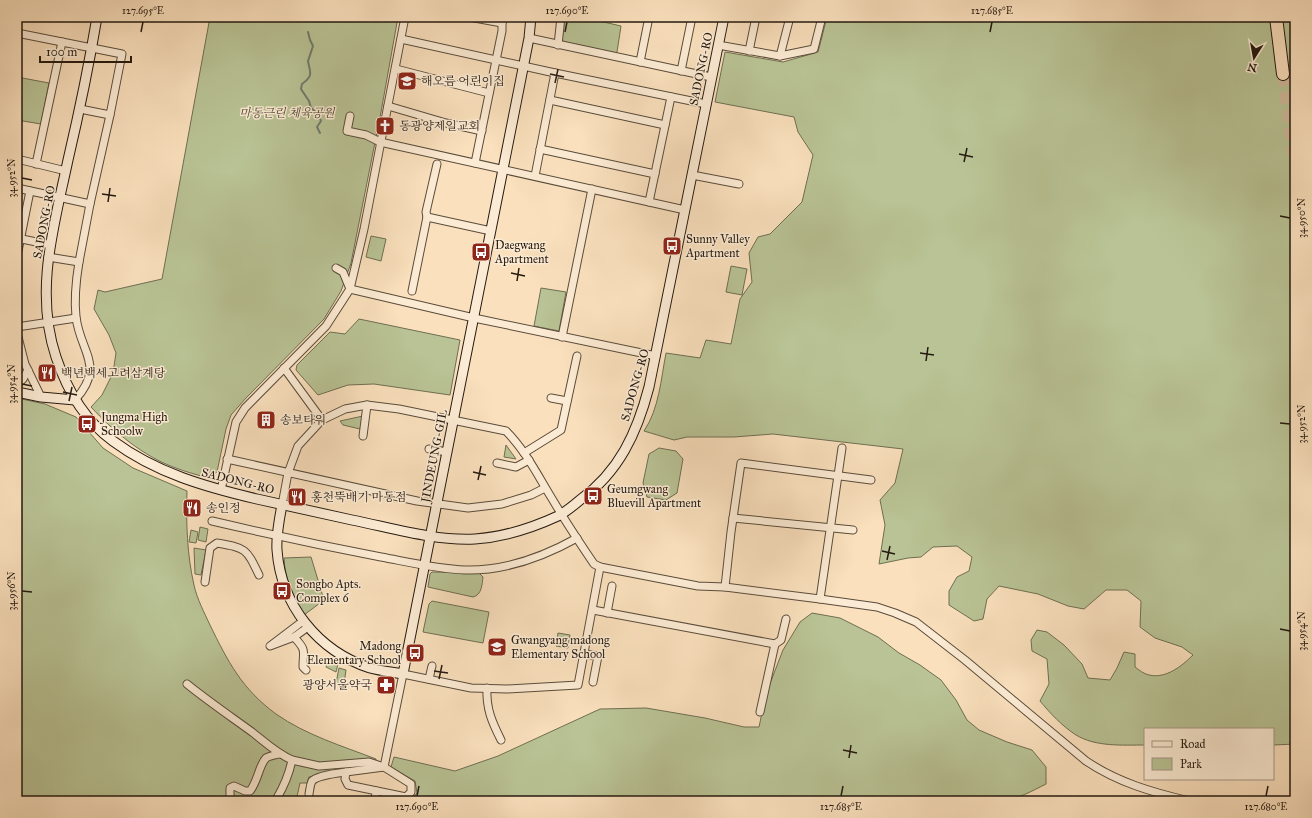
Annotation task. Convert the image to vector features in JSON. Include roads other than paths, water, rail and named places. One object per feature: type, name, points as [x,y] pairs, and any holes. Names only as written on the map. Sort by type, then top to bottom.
[{"type":"highway","points":[[1276,17],[1283,74]]},
{"type":"street","name":"SADONG-RO","points":[[97,17],[80,109],[48,257],[46,304],[50,335],[58,362],[75,400],[88,418],[110,440],[133,455],[164,472],[201,485],[282,505],[430,536],[475,539],[504,536],[561,514],[594,490],[614,467],[626,450],[644,407],[656,356],[724,17]]},
{"type":"street","points":[[221,490],[236,422],[245,408],[326,326],[350,289],[364,229],[380,142],[396,69],[404,17]]},
{"type":"street","points":[[469,17],[502,20],[502,31],[475,163]]},
{"type":"street","name":"JINDEUNG-GIL","points":[[384,767],[524,66],[531,17]]},
{"type":"street","points":[[558,45],[560,17]]},
{"type":"street","points":[[640,62],[649,17]]},
{"type":"street","points":[[681,71],[692,17]]},
{"type":"street","points":[[749,51],[756,17]]},
{"type":"street","points":[[780,56],[790,17]]},
{"type":"street","points":[[718,45],[780,56],[814,49],[822,17]]},
{"type":"street","points":[[17,33],[122,54],[90,204],[76,280],[76,318],[88,358],[90,374],[84,389],[75,400],[41,397],[17,392]]},
{"type":"street","points":[[529,38],[711,77]]},
{"type":"street","points":[[401,39],[706,104]]},
{"type":"street","points":[[36,164],[62,42]]},
{"type":"street","points":[[396,69],[489,92]]},
{"type":"street","points":[[535,176],[556,73]]},
{"type":"street","points":[[649,202],[671,97]]},
{"type":"street","points":[[550,100],[665,125]]},
{"type":"street","points":[[388,106],[446,123],[482,131]]},
{"type":"street","points":[[80,109],[110,115]]},
{"type":"street","points":[[350,116],[347,131],[366,135],[380,142],[685,210]]},
{"type":"street","points":[[540,149],[655,174]]},
{"type":"street","points":[[17,159],[66,171]]},
{"type":"street","points":[[412,291],[427,217],[426,212],[437,164]]},
{"type":"street","points":[[692,175],[739,184]]},
{"type":"street","points":[[17,188],[90,204]]},
{"type":"street","points":[[562,337],[592,189]]},
{"type":"street","points":[[17,256],[18,238],[30,191]]},
{"type":"street","points":[[427,217],[491,231]]},
{"type":"street","points":[[18,238],[51,245]]},
{"type":"street","points":[[48,257],[79,262]]},
{"type":"street","points":[[336,268],[343,272],[350,289]]},
{"type":"street","points":[[350,289],[474,318],[656,356]]},
{"type":"street","points":[[17,327],[76,318]]},
{"type":"street","points":[[17,333],[23,366],[23,379],[17,385]]},
{"type":"street","points":[[524,453],[561,430],[576,356]]},
{"type":"street","points":[[23,366],[41,397]]},
{"type":"street","points":[[284,368],[322,420]]},
{"type":"street","points":[[551,398],[567,401]]},
{"type":"street","points":[[363,436],[368,405]]},
{"type":"street","points":[[600,567],[578,685],[507,689],[471,688],[370,668],[352,660],[322,642],[305,624],[287,595],[282,579],[277,550],[277,536],[288,473],[298,446],[322,420],[345,409],[368,405],[399,409],[506,431],[515,440],[529,460],[561,514],[594,564],[600,567],[698,586],[725,587],[820,599],[877,607],[895,613],[916,622],[965,660],[1091,765],[1102,772],[1146,790],[1189,801]]},
{"type":"street","points":[[820,599],[842,448]]},
{"type":"street","points":[[429,449],[447,452]]},
{"type":"street","points":[[227,459],[437,505],[468,508],[502,504],[531,495],[545,488]]},
{"type":"street","points":[[497,463],[516,467],[529,460]]},
{"type":"street","points":[[725,587],[741,463],[871,480]]},
{"type":"street","points":[[733,518],[853,530]]},
{"type":"street","points":[[212,521],[277,536],[425,565],[464,570],[515,564],[562,546],[577,538]]},
{"type":"street","points":[[205,582],[210,548],[217,543],[239,547],[249,554],[259,575]]},
{"type":"street","points":[[607,613],[612,586]]},
{"type":"street","points":[[593,610],[774,644],[781,640],[786,619]]},
{"type":"street","points":[[305,624],[294,637],[270,646],[305,624]]},
{"type":"street","points":[[294,637],[301,644],[304,650],[303,667],[306,670]]},
{"type":"street","points":[[760,712],[774,644]]},
{"type":"street","points":[[584,654],[598,656],[593,682]]},
{"type":"street","points":[[429,680],[432,666]]},
{"type":"street","points":[[187,684],[279,754],[292,760],[319,766],[369,762],[384,767],[412,784],[411,792],[406,797],[348,785],[346,772]]},
{"type":"street","points":[[487,688],[487,701],[491,718],[501,740]]},
{"type":"street","points":[[233,801],[230,796],[230,788],[234,786],[245,791],[250,791],[255,784],[263,763],[267,757],[279,754]]},
{"type":"street","points":[[277,798],[290,772],[292,760]]},
{"type":"street","points":[[309,794],[311,784],[314,780],[320,777],[384,767]]},
{"type":"street","points":[[375,801],[376,791]]},
{"type":"waterway","points":[[308,32],[313,46],[308,61],[310,76],[302,84],[301,89],[309,101],[311,108],[317,113],[321,121],[317,127],[320,133]]},
{"type":"tunnel","points":[[1283,74],[1295,169]]},
{"type":"place","name":"해오름 어린이집","points":[[407,81]]},
{"type":"place","name":"동광양제일교회","points":[[385,126]]},
{"type":"place","name":"Sunny Valley Apartment","points":[[672,246]]},
{"type":"place","name":"Daegwang Apartment","points":[[481,252]]},
{"type":"place","name":"백년백세고려삼계탕","points":[[47,373]]},
{"type":"place","name":"송보타워","points":[[266,420]]},
{"type":"place","name":"Jungma High Schoolw","points":[[87,424]]},
{"type":"place","name":"Geumgwang Bluevill Apartment","points":[[593,496]]},
{"type":"place","name":"홍천뚝배기 마동점","points":[[297,497]]},
{"type":"place","name":"송인정","points":[[192,508]]},
{"type":"place","name":"Songbo Apts. Complex 6","points":[[282,591]]},
{"type":"place","name":"Gwangyang madong Elementary School","points":[[497,647]]},
{"type":"place","name":"Madong Elementary School","points":[[415,653]]},
{"type":"place","name":"광양서울약국","points":[[386,685]]},
{"type":"park label","name":"마동근린 체육공원","points":[[287,113]]}]
